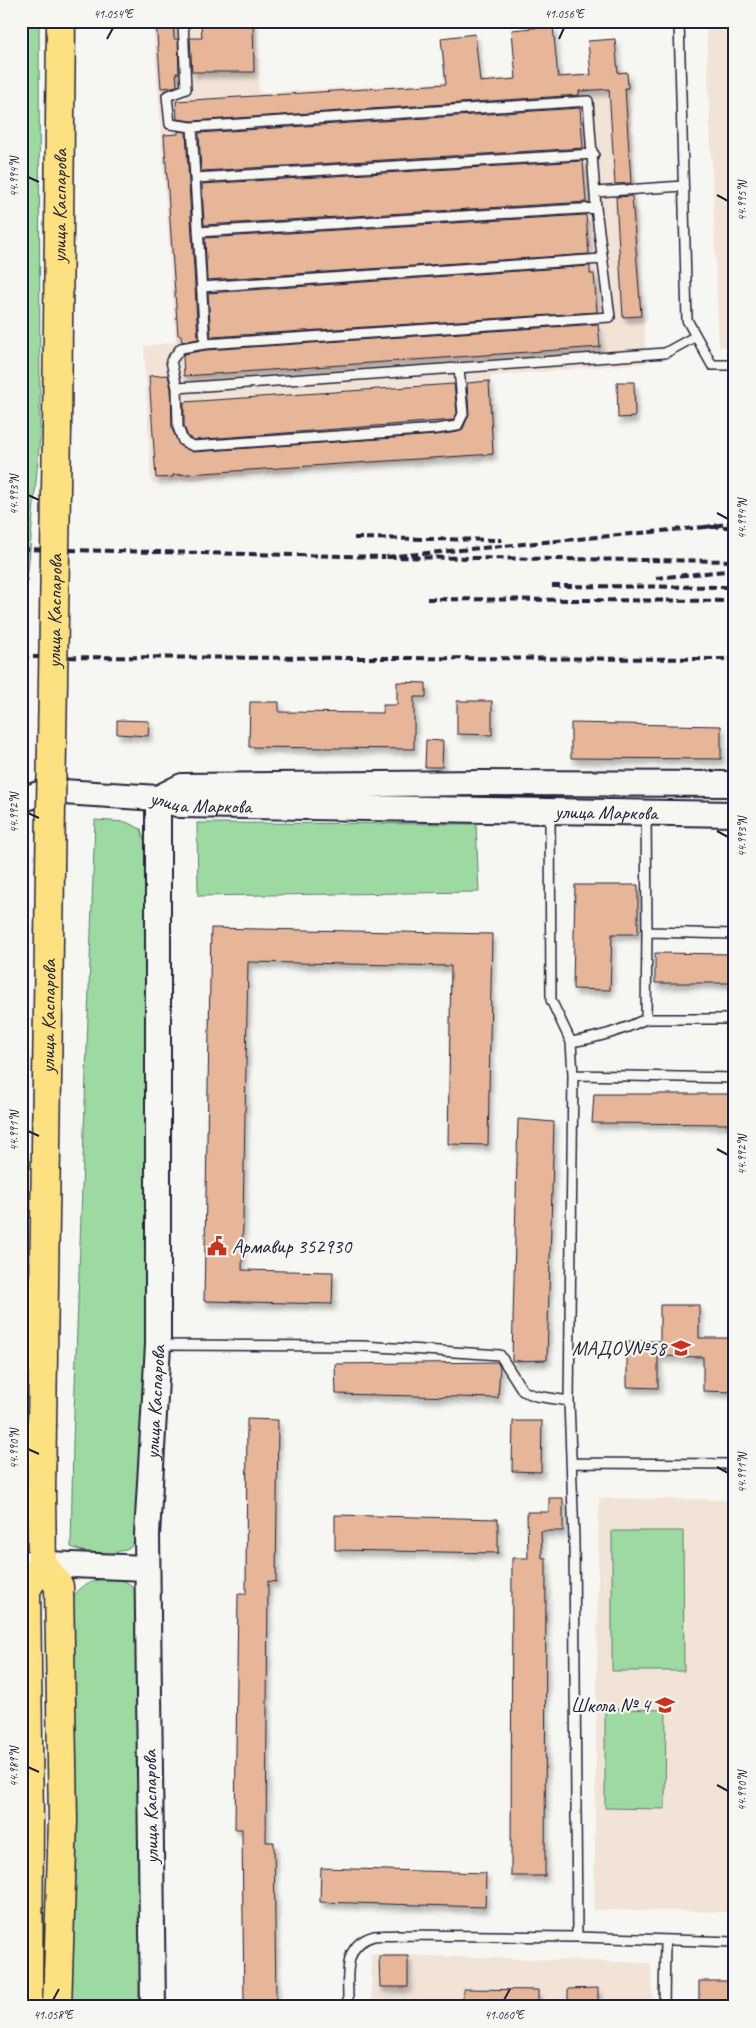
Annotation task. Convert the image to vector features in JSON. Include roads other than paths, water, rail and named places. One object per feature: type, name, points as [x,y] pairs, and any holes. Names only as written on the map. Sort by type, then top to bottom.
[{"type":"main road","name":"улица Каспарова","points":[[32,1563],[40,1494],[57,427],[61,21]]},
{"type":"main road","name":"улица Маркова","points":[[158,798],[182,786],[484,783],[735,784]]},
{"type":"main road","points":[[21,800],[47,791],[158,798]]},
{"type":"main road","name":"улица Каспарова","points":[[154,2007],[147,1535],[158,1345],[158,798]]},
{"type":"main road","name":"улица Маркова","points":[[158,798],[180,806],[735,814]]},
{"type":"main road","points":[[32,1563],[147,1568]]},
{"type":"main road","points":[[32,1563],[59,1586],[64,1820],[57,2007]]},
{"type":"main road","points":[[28,2007],[29,1818],[26,1590],[32,1563]]},
{"type":"lane","points":[[184,21],[186,89],[167,96],[170,124],[192,127],[588,101],[594,154],[596,208],[610,317],[206,344],[181,348],[171,361],[177,388],[178,427],[183,441],[193,446],[458,426],[463,414],[459,368]]},
{"type":"lane","points":[[678,21],[687,320],[712,365],[735,365]]},
{"type":"lane","points":[[192,127],[206,344]]},
{"type":"lane","points":[[195,178],[594,154]]},
{"type":"lane","points":[[596,192],[683,186]]},
{"type":"lane","points":[[198,232],[596,208]]},
{"type":"lane","points":[[202,287],[602,259]]},
{"type":"lane","points":[[177,388],[665,353],[696,336]]},
{"type":"lane","points":[[550,811],[551,1000],[571,1042],[573,1075],[569,1401],[574,1540],[577,1937]]},
{"type":"lane","points":[[646,814],[646,1019]]},
{"type":"lane","points":[[647,932],[735,934]]},
{"type":"lane","points":[[571,1042],[597,1038],[622,1030],[646,1019],[735,1019]]},
{"type":"lane","points":[[573,1075],[735,1078]]},
{"type":"lane","points":[[158,1345],[363,1346],[500,1354],[523,1391],[536,1396],[569,1401]]},
{"type":"lane","points":[[572,1463],[735,1464]]},
{"type":"lane","points":[[348,2007],[349,1956],[358,1944],[374,1936],[577,1937],[735,1942]]},
{"type":"lane","points":[[664,2007],[665,1940]]},
{"type":"railway","points":[[735,523],[705,527],[735,527]]},
{"type":"railway","points":[[705,527],[385,557],[735,561]]},
{"type":"railway","points":[[354,538],[502,540]]},
{"type":"railway","points":[[21,549],[385,557]]},
{"type":"railway","points":[[656,578],[735,570]]},
{"type":"railway","points":[[552,586],[735,587]]},
{"type":"railway","points":[[427,599],[735,601]]},
{"type":"railway","points":[[21,657],[735,659]]},
{"type":"place","name":"Армавир 352930","points":[[217,1246]]},
{"type":"place","name":"МАДОУ№58","points":[[681,1348]]},
{"type":"place","name":"Школа № 4","points":[[665,1705]]}]
